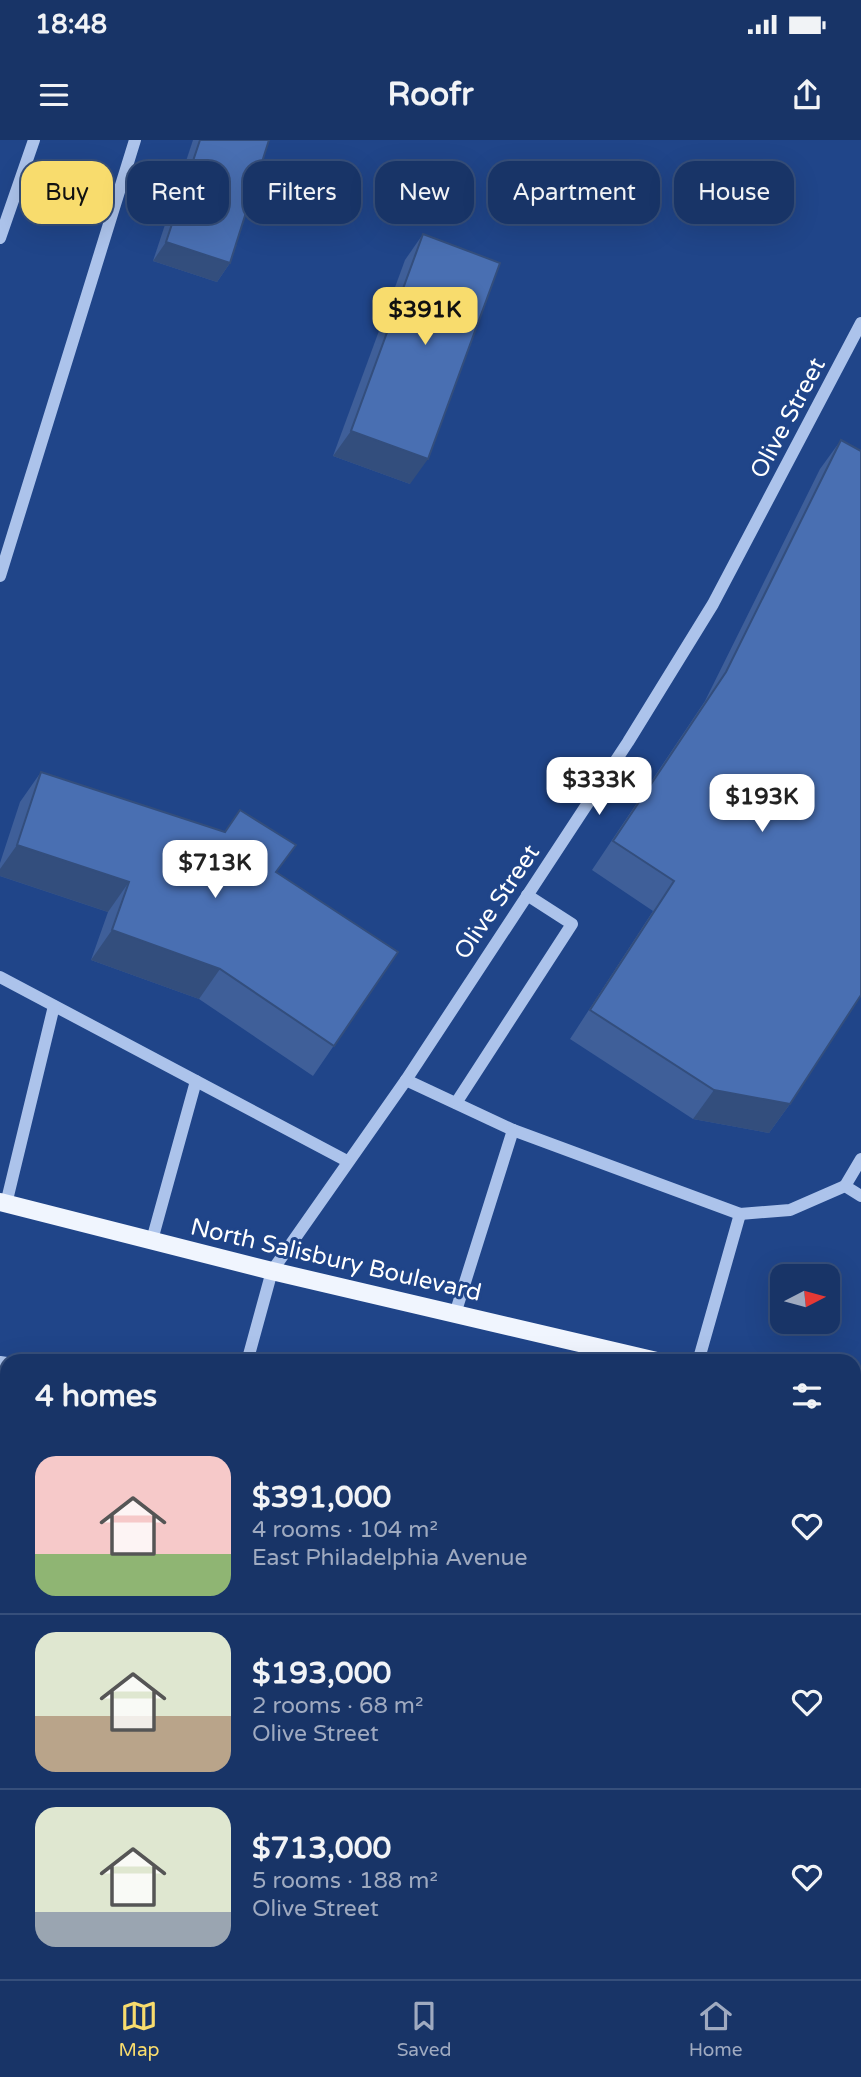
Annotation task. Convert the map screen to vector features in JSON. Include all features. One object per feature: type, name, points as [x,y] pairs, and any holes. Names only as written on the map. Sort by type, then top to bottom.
[{"type":"main road","name":"North Salisbury Boulevard","points":[[3,1203],[272,1271],[627,1354]]},
{"type":"street","points":[[0,238],[34,140]]},
{"type":"street","points":[[0,576],[135,140]]},
{"type":"street","name":"Olive Street","points":[[249,1354],[272,1271],[406,1080],[628,743],[713,604],[861,323]]},
{"type":"street","points":[[456,1103],[572,924],[527,895]]},
{"type":"street","points":[[0,977],[347,1161]]},
{"type":"street","points":[[3,1203],[54,1006]]},
{"type":"street","points":[[406,1080],[513,1130],[740,1214],[790,1210],[845,1186],[861,1159]]},
{"type":"street","points":[[152,1240],[196,1081]]},
{"type":"street","points":[[455,1314],[513,1130]]},
{"type":"street","points":[[845,1186],[861,1196]]},
{"type":"street","points":[[700,1354],[740,1214]]},
{"type":"building","points":[[200,140],[269,140],[262,161],[243,161],[243,222],[230,263],[166,242],[172,224],[229,224],[229,161],[193,161]]},
{"type":"building","points":[[423,234],[500,263],[428,459],[351,431]]},
{"type":"building","points":[[841,440],[861,451],[861,995],[790,1104],[714,1090],[590,1010],[674,881],[613,841],[726,672]]},
{"type":"building","points":[[41,772],[225,832],[240,810],[296,845],[276,872],[398,952],[334,1046],[220,969],[112,930],[129,882],[17,845]]}]
